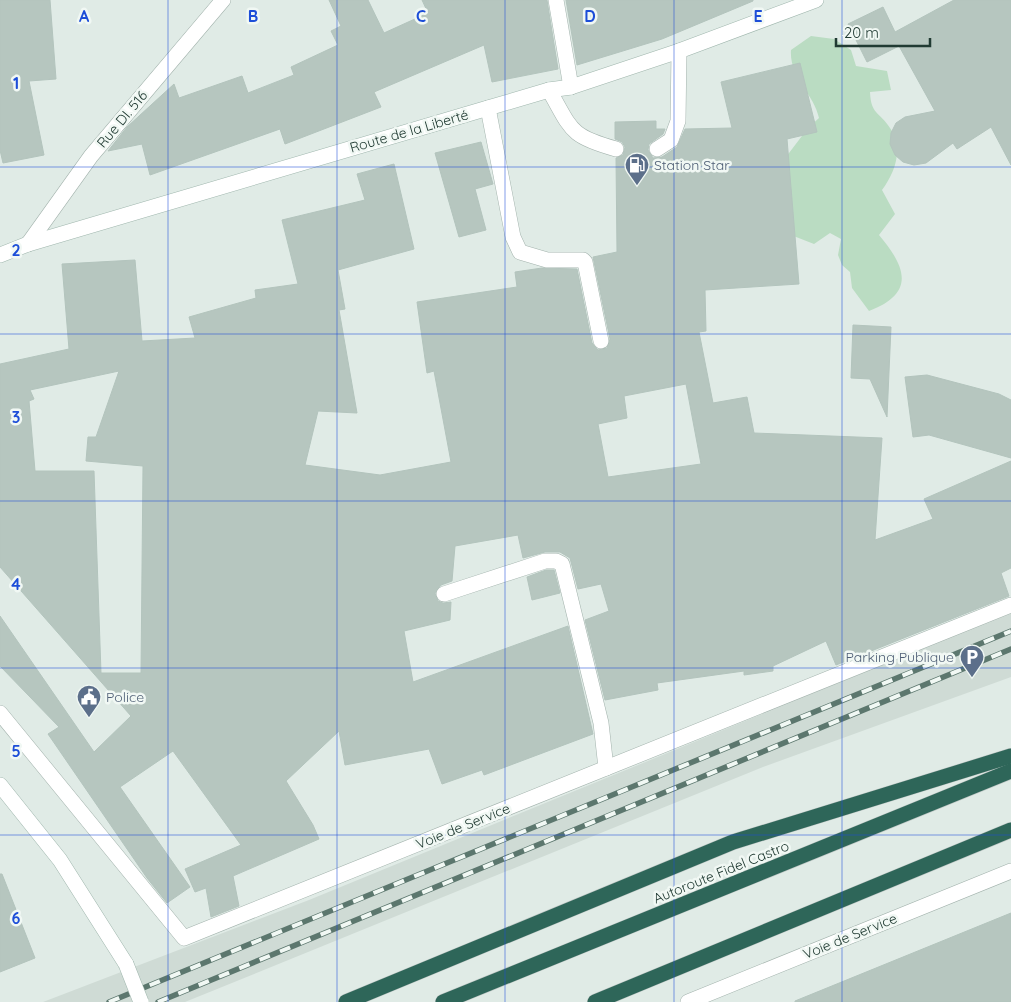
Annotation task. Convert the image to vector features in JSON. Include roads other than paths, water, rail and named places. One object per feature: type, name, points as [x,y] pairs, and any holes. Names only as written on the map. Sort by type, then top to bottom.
[{"type":"highway","points":[[346,1002],[733,842],[1011,756]]},
{"type":"highway","name":"Autoroute Fidel Castro","points":[[443,1002],[1011,771]]},
{"type":"highway","points":[[594,1002],[1011,830]]},
{"type":"street","name":"Rue DI. 516","points":[[28,244],[90,156],[223,0]]},
{"type":"street","points":[[556,0],[571,88]]},
{"type":"street","name":"Route de la Liberté","points":[[0,256],[28,244],[549,90],[571,88],[679,52],[816,0]]},
{"type":"street","points":[[656,150],[670,140],[678,121],[679,52]]},
{"type":"street","points":[[549,90],[573,132],[590,142],[616,150]]},
{"type":"street","points":[[488,108],[513,236],[520,252],[547,260],[582,260],[585,262],[601,341]]},
{"type":"street","points":[[444,594],[545,561],[556,561],[562,564],[601,723],[606,768]]},
{"type":"street","name":"Voie de Service","points":[[0,713],[184,938],[1011,605]]},
{"type":"street","points":[[0,785],[60,860],[126,964],[141,1002]]},
{"type":"street","name":"Voie de Service","points":[[688,1002],[1011,871]]},
{"type":"railway","points":[[109,1002],[1011,631]]},
{"type":"railway","points":[[158,1002],[1011,649]]},
{"type":"place","name":"Station Star","points":[[637,186]]},
{"type":"place","name":"Parking Publique","points":[[972,678]]},
{"type":"place","name":"Police","points":[[89,718]]}]
